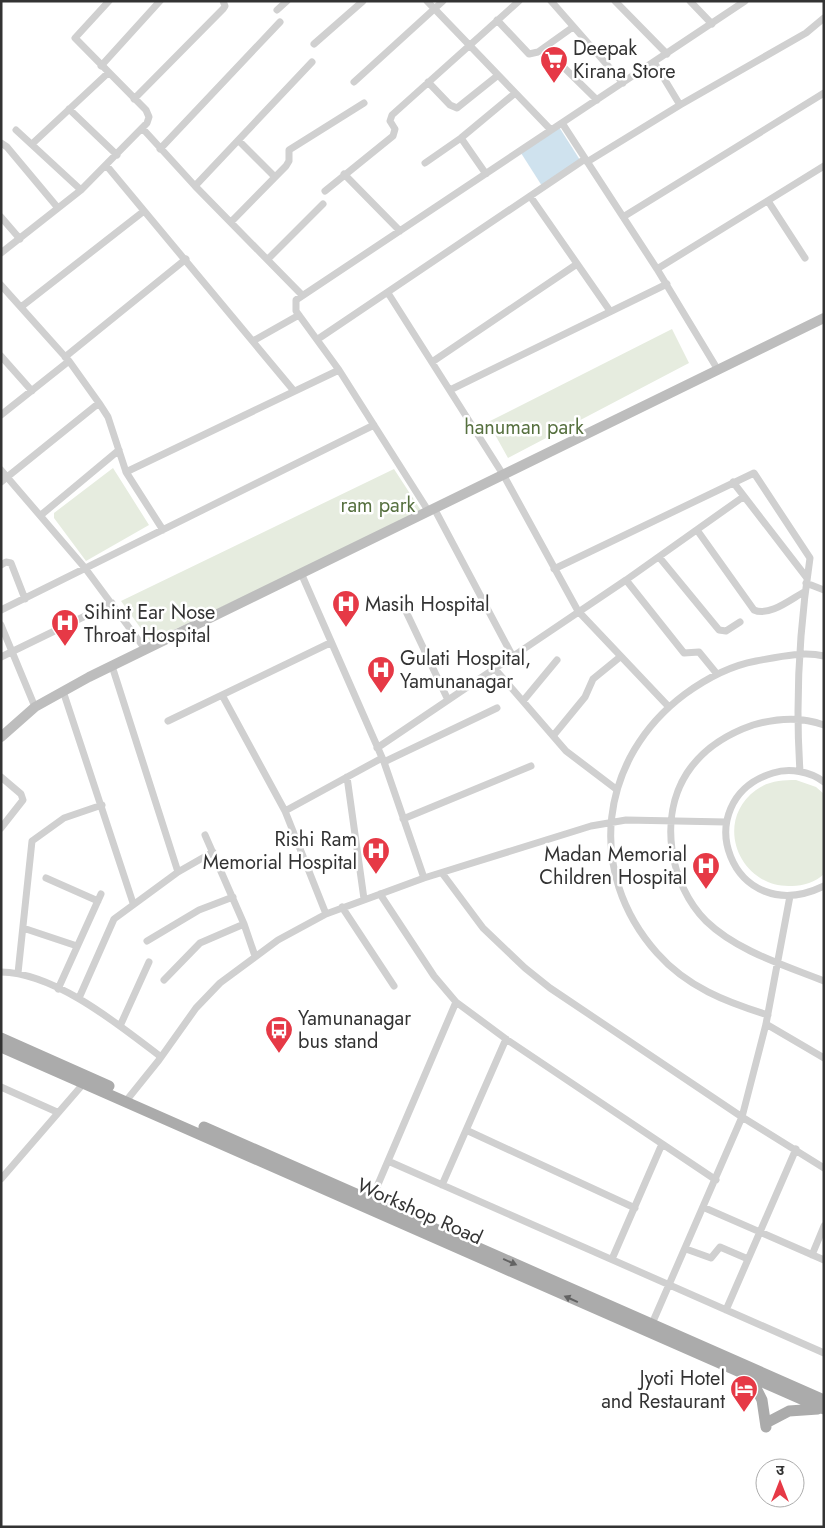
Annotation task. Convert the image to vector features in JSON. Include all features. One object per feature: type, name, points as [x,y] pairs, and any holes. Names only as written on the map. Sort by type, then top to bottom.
[{"type":"main road","points":[[1,737],[35,707],[63,690],[824,318]]},
{"type":"main road","name":"Workshop Road","points":[[1,1038],[128,1098],[823,1406]]},
{"type":"main road","name":"Workshop Road","points":[[1,1046],[84,1083],[128,1098]]},
{"type":"main road","name":"Workshop Road","points":[[650,1329],[751,1378],[823,1406]]},
{"type":"main road","points":[[751,1378],[762,1400],[767,1425],[789,1411],[823,1406]]},
{"type":"street","points":[[1,254],[81,190],[147,123],[148,114],[75,38],[109,1]]},
{"type":"street","points":[[101,66],[160,1]]},
{"type":"street","points":[[134,99],[223,9],[225,6],[223,1]]},
{"type":"street","points":[[277,10],[287,1]]},
{"type":"street","points":[[314,44],[363,1]]},
{"type":"street","points":[[427,1],[514,94],[551,130]]},
{"type":"street","points":[[354,82],[443,1]]},
{"type":"street","points":[[324,191],[393,136],[395,129],[390,118],[468,45],[519,1]]},
{"type":"street","points":[[551,1],[623,83]]},
{"type":"street","points":[[615,1],[667,54]]},
{"type":"street","points":[[690,1],[712,24]]},
{"type":"street","points":[[513,656],[432,511],[318,339],[299,315],[295,303],[302,295],[746,1]]},
{"type":"street","points":[[318,339],[586,160],[806,33],[824,18]]},
{"type":"street","points":[[497,20],[529,54],[544,48],[573,27]]},
{"type":"street","points":[[160,149],[280,22]]},
{"type":"street","points":[[544,48],[597,100]]},
{"type":"street","points":[[195,186],[312,62]]},
{"type":"street","points":[[654,62],[680,105]]},
{"type":"street","points":[[32,144],[108,73]]},
{"type":"street","points":[[428,82],[450,105],[457,108],[497,76]]},
{"type":"street","points":[[624,217],[824,93]]},
{"type":"street","points":[[425,163],[461,138],[514,94]]},
{"type":"street","points":[[231,222],[289,162],[289,150],[364,103]]},
{"type":"street","points":[[69,109],[116,155]]},
{"type":"street","points":[[562,124],[658,269],[718,370]]},
{"type":"street","points":[[142,129],[302,295]]},
{"type":"street","points":[[16,130],[81,190]]},
{"type":"street","points":[[461,138],[486,174]]},
{"type":"street","points":[[239,141],[275,177]]},
{"type":"street","points":[[1,144],[8,147],[58,208]]},
{"type":"street","points":[[106,165],[294,391]]},
{"type":"street","points":[[658,269],[824,166]]},
{"type":"street","points":[[344,174],[400,231]]},
{"type":"street","points":[[530,196],[610,311]]},
{"type":"street","points":[[768,201],[805,258]]},
{"type":"street","points":[[268,259],[323,204]]},
{"type":"street","points":[[21,307],[144,210]]},
{"type":"street","points":[[1,216],[20,239]]},
{"type":"street","points":[[1,415],[32,391],[67,359],[186,259]]},
{"type":"street","points":[[432,362],[577,264]]},
{"type":"street","points":[[450,390],[667,284]]},
{"type":"street","points":[[1,285],[67,359],[100,402],[108,417],[126,472],[163,530]]},
{"type":"street","points":[[388,293],[504,476],[578,611],[668,706]]},
{"type":"street","points":[[253,341],[299,315]]},
{"type":"street","points":[[1,356],[32,391]]},
{"type":"street","points":[[126,472],[339,370]]},
{"type":"street","points":[[5,480],[100,402]]},
{"type":"street","points":[[1,610],[374,425]]},
{"type":"street","points":[[41,515],[119,450]]},
{"type":"street","points":[[1,470],[5,480],[41,515],[85,568],[145,649]]},
{"type":"street","points":[[554,569],[750,474],[756,476],[810,558],[804,592],[798,655],[796,718],[800,771]]},
{"type":"street","points":[[734,482],[743,497],[807,581],[824,590]]},
{"type":"street","points":[[377,748],[626,580],[743,497]]},
{"type":"street","points":[[697,530],[754,610],[764,612],[804,592]]},
{"type":"street","points":[[659,557],[719,630],[726,631],[740,622]]},
{"type":"street","points":[[1,565],[6,562],[12,564],[25,599]]},
{"type":"street","points":[[301,573],[330,643],[383,760],[424,878]]},
{"type":"street","points":[[626,580],[684,653],[699,652],[716,674]]},
{"type":"street","points":[[1,657],[112,603]]},
{"type":"street","points":[[402,604],[448,700]]},
{"type":"street","points":[[1,625],[13,650],[35,707]]},
{"type":"street","points":[[168,721],[330,643]]},
{"type":"street","points":[[768,1015],[724,1000],[696,986],[669,966],[648,943],[634,923],[621,894],[615,870],[611,822],[616,788],[638,741],[668,706],[716,674],[747,663],[798,655],[824,656]]},
{"type":"street","points":[[553,736],[585,697],[593,679],[620,657]]},
{"type":"street","points":[[523,701],[557,660]]},
{"type":"street","points":[[112,666],[178,872]]},
{"type":"street","points":[[495,669],[573,757],[616,788]]},
{"type":"street","points":[[63,690],[133,903]]},
{"type":"street","points":[[222,695],[285,811],[326,914]]},
{"type":"street","points":[[285,811],[347,777],[497,708]]},
{"type":"street","points":[[824,725],[796,718],[768,721],[746,728],[725,738],[706,752],[686,774],[677,792],[672,820],[672,852],[682,886],[693,905],[706,920],[732,941],[824,981]]},
{"type":"street","points":[[404,819],[531,766]]},
{"type":"street","points":[[824,782],[800,771],[780,771],[761,777],[745,788],[733,804],[726,822],[726,841],[731,859],[741,874],[755,887],[772,894],[790,896],[808,894],[824,886]]},
{"type":"street","points":[[1,777],[22,794],[23,800],[1,828]]},
{"type":"street","points":[[347,777],[364,899]]},
{"type":"street","points":[[18,972],[32,841],[64,818],[102,805]]},
{"type":"street","points":[[128,1098],[162,1057],[206,995],[255,956],[326,914],[424,878],[611,822],[626,820],[672,820],[726,822]]},
{"type":"street","points":[[206,835],[244,924],[255,956]]},
{"type":"street","points":[[79,998],[114,919],[133,903],[178,872],[213,852]]},
{"type":"street","points":[[442,873],[483,928],[525,968],[618,1034],[742,1117],[824,1168]]},
{"type":"street","points":[[46,878],[100,897],[58,989]]},
{"type":"street","points":[[380,894],[434,976],[456,1002],[506,1039],[716,1180]]},
{"type":"street","points":[[650,1329],[705,1208],[742,1117],[768,1015],[790,896]]},
{"type":"street","points":[[147,941],[199,910],[233,897]]},
{"type":"street","points":[[342,907],[394,986]]},
{"type":"street","points":[[164,980],[200,943],[244,924]]},
{"type":"street","points":[[23,928],[77,946]]},
{"type":"street","points":[[120,1026],[149,962]]},
{"type":"street","points":[[1,972],[18,972],[79,998],[162,1057]]},
{"type":"street","points":[[369,1204],[456,1002]]},
{"type":"street","points":[[766,1024],[824,1058]]},
{"type":"street","points":[[442,1185],[506,1039]]},
{"type":"street","points":[[1,1179],[84,1083]]},
{"type":"street","points":[[1,1086],[57,1112]]},
{"type":"street","points":[[466,1130],[635,1208]]},
{"type":"street","points":[[612,1259],[662,1144]]},
{"type":"street","points":[[726,1310],[796,1149]]},
{"type":"street","points":[[388,1161],[824,1353]]},
{"type":"street","points":[[705,1208],[824,1260]]},
{"type":"street","points":[[812,1255],[824,1226]]},
{"type":"street","points":[[686,1249],[711,1258],[720,1248],[748,1259]]},
{"type":"green space","name":"hanuman park","points":[[672,329],[689,363],[508,458],[488,422]]},
{"type":"green space","points":[[113,468],[149,525],[86,561],[54,518],[54,513]]},
{"type":"green space","name":"ram park","points":[[394,469],[422,512],[150,641],[121,601]]},
{"type":"green space","points":[[796,780],[816,787],[824,794],[824,874],[809,883],[801,885],[774,884],[758,877],[746,865],[738,851],[734,835],[736,819],[743,803],[756,790],[775,782]]},
{"type":"water","points":[[559,127],[580,160],[542,186],[521,153]]},
{"type":"place","name":"Deepak Kirana Store","points":[[554,84]]},
{"type":"place","name":"Masih Hospital","points":[[346,628]]},
{"type":"place","name":"Sihint Ear Nose Throat Hospital","points":[[65,647]]},
{"type":"place","name":"Gulati Hospital, Yamunanagar","points":[[381,694]]},
{"type":"place","name":"Rishi Ram Memorial Hospital","points":[[376,875]]},
{"type":"place","name":"Madan Memorial Children Hospital","points":[[706,890]]},
{"type":"place","name":"Yamunanagar bus stand","points":[[279,1054]]},
{"type":"place","name":"Jyoti Hotel and Restaurant","points":[[744,1413]]}]
